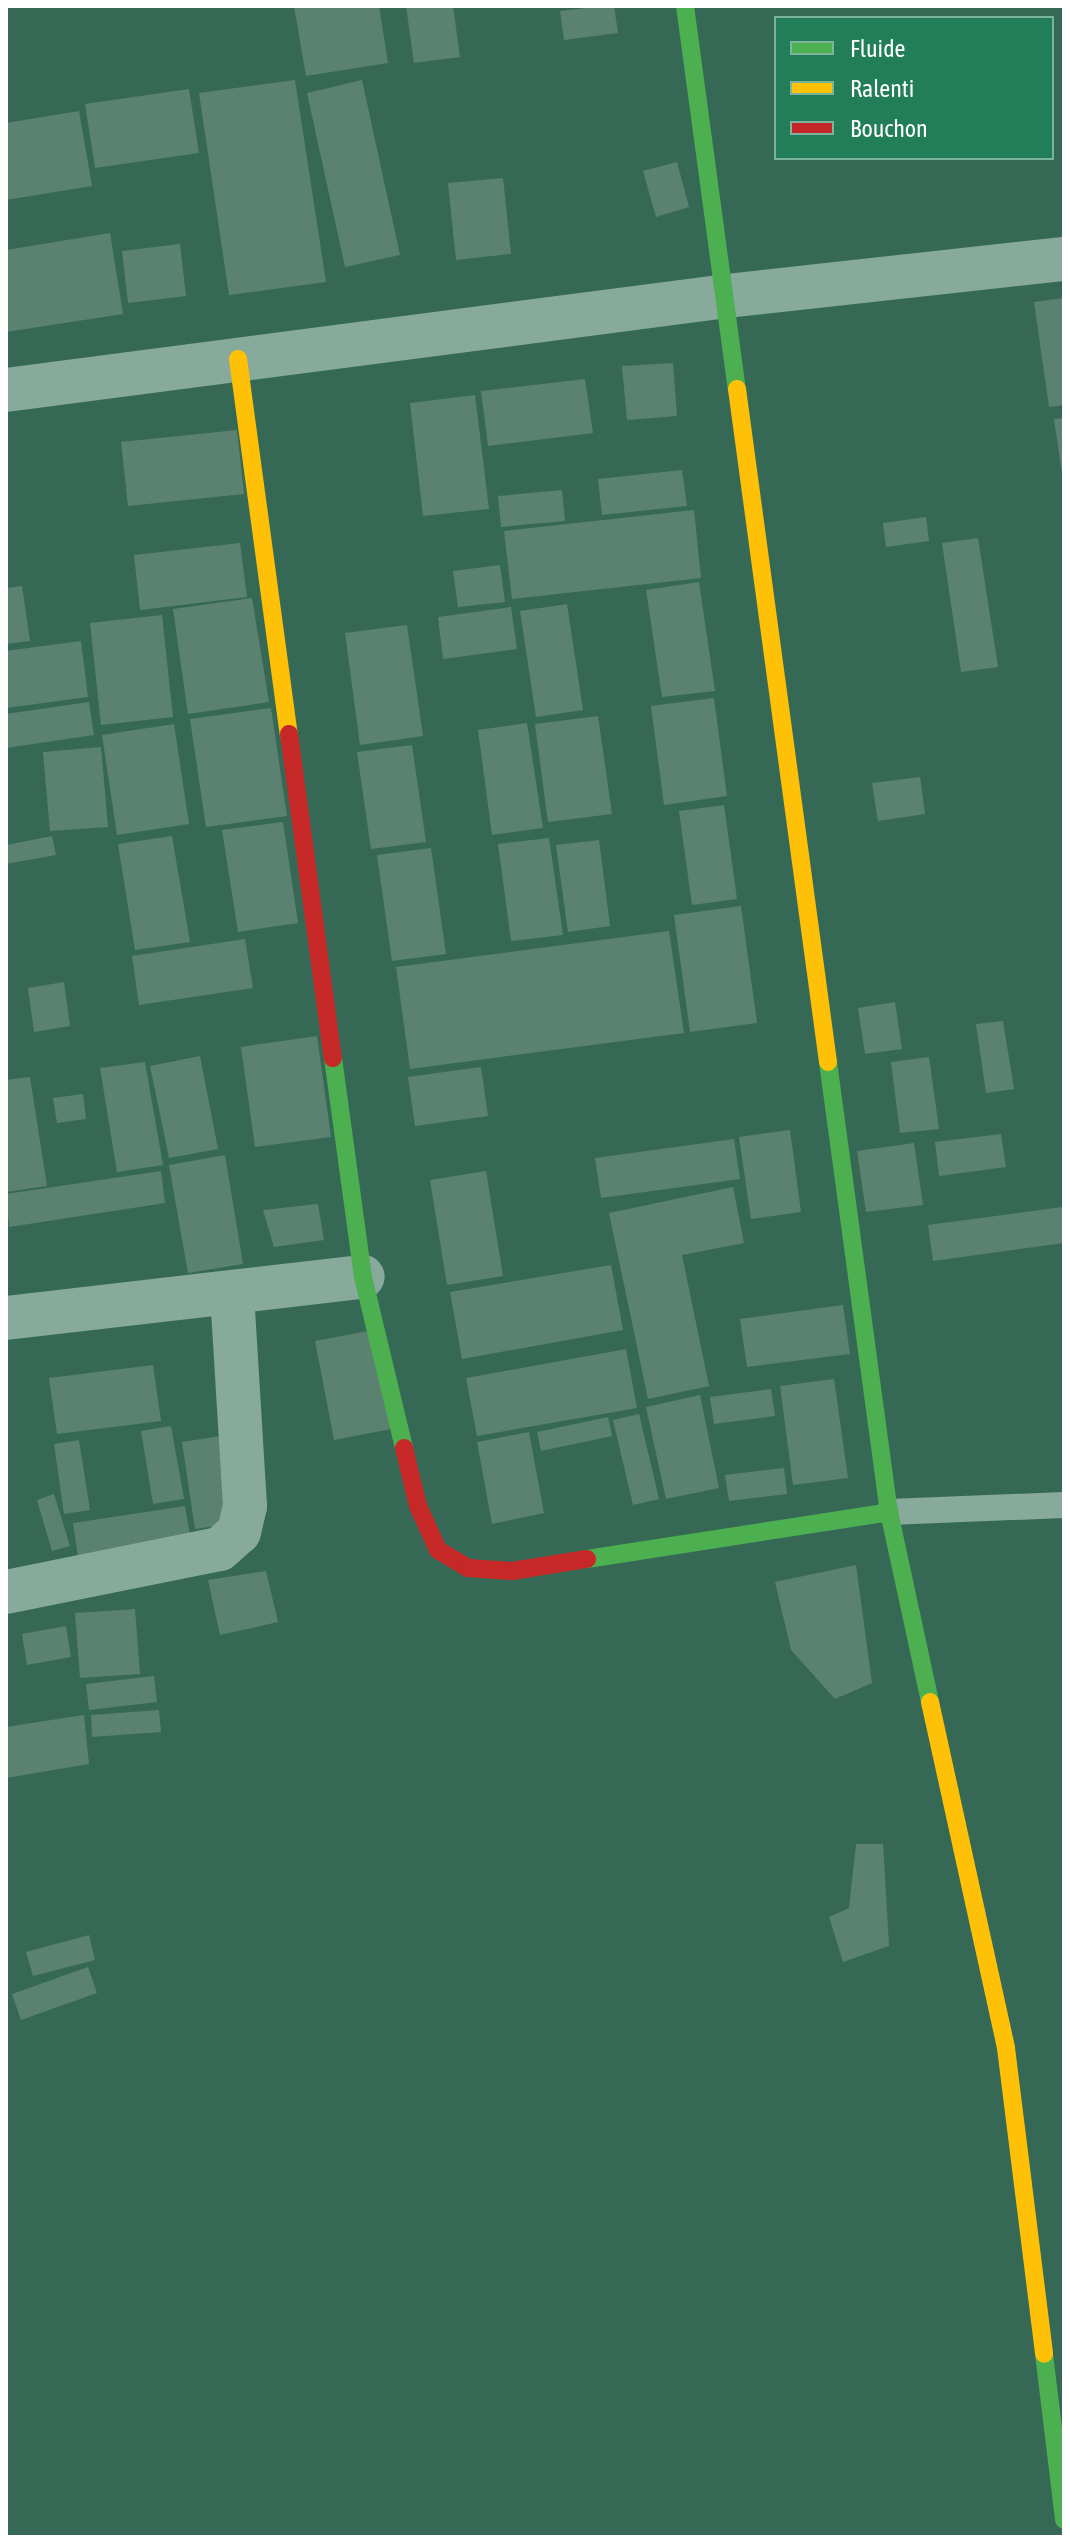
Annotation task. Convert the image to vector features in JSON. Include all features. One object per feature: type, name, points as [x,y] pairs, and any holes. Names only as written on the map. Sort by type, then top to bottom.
[{"type":"street","points":[[685,6],[727,296],[889,1512],[1006,2048],[1064,2520]]},
{"type":"street","points":[[6,390],[727,296],[1064,259]]},
{"type":"street","points":[[238,359],[363,1277],[418,1506],[438,1550],[468,1568],[512,1571],[889,1512]]},
{"type":"street","points":[[6,1318],[363,1277]]},
{"type":"street","points":[[6,1592],[220,1549],[239,1532],[245,1506],[232,1294]]},
{"type":"lane","points":[[889,1512],[1064,1505]]},
{"type":"building","points":[[294,6],[379,6],[388,63],[306,76]]},
{"type":"building","points":[[406,6],[453,6],[460,57],[414,63]]},
{"type":"building","points":[[614,6],[618,33],[564,40],[560,11]]},
{"type":"building","points":[[295,80],[326,282],[229,295],[199,93]]},
{"type":"building","points":[[362,80],[400,255],[345,267],[307,93]]},
{"type":"building","points":[[189,89],[199,153],[95,168],[85,104]]},
{"type":"building","points":[[79,111],[92,186],[6,200],[6,123]]},
{"type":"building","points":[[677,162],[689,207],[656,217],[643,171]]},
{"type":"building","points":[[503,178],[511,254],[456,260],[448,183]]},
{"type":"building","points":[[110,233],[123,314],[6,332],[6,250]]},
{"type":"building","points":[[180,244],[186,296],[128,303],[122,251]]},
{"type":"building","points":[[1064,298],[1064,405],[1049,407],[1034,302]]},
{"type":"building","points":[[673,363],[677,416],[627,420],[622,366]]},
{"type":"building","points":[[585,379],[593,433],[488,446],[481,391]]},
{"type":"building","points":[[475,395],[489,509],[423,516],[410,403]]},
{"type":"building","points":[[1064,418],[1064,473],[1062,473],[1054,419]]},
{"type":"building","points":[[237,430],[244,494],[128,506],[121,442]]},
{"type":"building","points":[[682,470],[687,506],[602,515],[598,479]]},
{"type":"building","points":[[562,490],[565,521],[501,527],[498,496]]},
{"type":"building","points":[[694,510],[701,578],[512,599],[504,531]]},
{"type":"building","points":[[926,517],[929,541],[886,547],[883,523]]},
{"type":"building","points":[[978,538],[998,667],[961,672],[942,543]]},
{"type":"building","points":[[240,543],[247,597],[140,610],[134,555]]},
{"type":"building","points":[[500,565],[505,602],[458,607],[453,571]]},
{"type":"building","points":[[699,582],[715,691],[662,697],[646,590]]},
{"type":"building","points":[[22,586],[30,641],[6,644],[6,588]]},
{"type":"building","points":[[252,598],[269,702],[188,714],[173,609]]},
{"type":"building","points":[[567,604],[583,710],[536,717],[520,611]]},
{"type":"building","points":[[511,607],[517,649],[443,659],[438,617]]},
{"type":"building","points":[[162,615],[173,717],[101,725],[90,623]]},
{"type":"building","points":[[407,625],[423,736],[360,745],[345,633]]},
{"type":"building","points":[[81,641],[88,697],[6,708],[6,651]]},
{"type":"building","points":[[714,698],[727,796],[664,805],[651,706]]},
{"type":"building","points":[[89,702],[94,735],[6,748],[6,714]]},
{"type":"building","points":[[271,708],[287,816],[206,827],[190,719]]},
{"type":"building","points":[[598,716],[612,814],[548,822],[535,724]]},
{"type":"building","points":[[527,723],[543,828],[492,835],[478,730]]},
{"type":"building","points":[[174,724],[189,824],[117,835],[102,735]]},
{"type":"building","points":[[412,745],[426,842],[371,849],[357,752]]},
{"type":"building","points":[[101,747],[108,827],[50,831],[43,752]]},
{"type":"building","points":[[920,777],[925,814],[878,821],[872,783]]},
{"type":"building","points":[[724,805],[737,899],[692,905],[679,811]]},
{"type":"building","points":[[283,822],[298,923],[238,932],[222,830]]},
{"type":"building","points":[[52,836],[56,855],[6,864],[6,845]]},
{"type":"building","points":[[172,836],[190,942],[135,950],[118,844]]},
{"type":"building","points":[[549,838],[563,935],[511,941],[498,844]]},
{"type":"building","points":[[599,840],[610,926],[568,932],[556,845]]},
{"type":"building","points":[[431,848],[446,954],[392,961],[377,855]]},
{"type":"building","points":[[741,906],[757,1023],[690,1032],[674,915]]},
{"type":"building","points":[[669,931],[684,1033],[410,1069],[396,967]]},
{"type":"building","points":[[245,939],[253,988],[139,1005],[132,956]]},
{"type":"building","points":[[64,982],[70,1026],[34,1032],[28,988]]},
{"type":"building","points":[[895,1002],[902,1049],[865,1054],[858,1008]]},
{"type":"building","points":[[1003,1021],[1014,1089],[986,1093],[976,1024]]},
{"type":"building","points":[[317,1036],[331,1137],[255,1147],[241,1047]]},
{"type":"building","points":[[200,1056],[218,1149],[169,1158],[150,1066]]},
{"type":"building","points":[[929,1057],[939,1129],[900,1133],[891,1062]]},
{"type":"building","points":[[145,1062],[163,1165],[117,1172],[100,1068]]},
{"type":"building","points":[[481,1067],[488,1116],[415,1126],[408,1077]]},
{"type":"building","points":[[30,1077],[47,1186],[6,1192],[6,1080]]},
{"type":"building","points":[[83,1094],[86,1119],[57,1123],[53,1098]]},
{"type":"building","points":[[790,1130],[801,1212],[751,1219],[739,1137]]},
{"type":"building","points":[[1001,1134],[1006,1167],[939,1176],[935,1142]]},
{"type":"building","points":[[734,1139],[740,1179],[601,1198],[595,1158]]},
{"type":"building","points":[[914,1143],[923,1205],[866,1212],[857,1151]]},
{"type":"building","points":[[225,1155],[243,1264],[188,1273],[169,1165]]},
{"type":"building","points":[[161,1171],[165,1203],[9,1227],[6,1194]]},
{"type":"building","points":[[486,1171],[503,1276],[447,1285],[430,1180]]},
{"type":"building","points":[[733,1187],[744,1243],[682,1255],[709,1386],[648,1399],[609,1213]]},
{"type":"building","points":[[318,1204],[324,1240],[274,1247],[263,1210]]},
{"type":"building","points":[[1062,1207],[1064,1243],[933,1261],[928,1225]]},
{"type":"building","points":[[611,1265],[623,1330],[462,1359],[450,1292]]},
{"type":"building","points":[[843,1305],[850,1354],[747,1367],[740,1319]]},
{"type":"building","points":[[373,1330],[391,1429],[334,1440],[315,1341]]},
{"type":"building","points":[[626,1349],[637,1408],[477,1436],[466,1378]]},
{"type":"building","points":[[153,1365],[161,1421],[57,1434],[49,1378]]},
{"type":"building","points":[[834,1379],[848,1478],[793,1485],[780,1386]]},
{"type":"building","points":[[771,1389],[775,1416],[714,1424],[710,1397]]},
{"type":"building","points":[[700,1395],[719,1488],[666,1499],[646,1407]]},
{"type":"building","points":[[639,1414],[659,1499],[633,1505],[613,1420]]},
{"type":"building","points":[[608,1417],[612,1436],[541,1451],[537,1432]]},
{"type":"building","points":[[171,1426],[184,1499],[153,1504],[141,1431]]},
{"type":"building","points":[[529,1432],[544,1513],[492,1524],[477,1442]]},
{"type":"building","points":[[221,1436],[235,1523],[195,1529],[182,1442]]},
{"type":"building","points":[[79,1440],[90,1510],[64,1514],[54,1444]]},
{"type":"building","points":[[784,1468],[787,1494],[729,1501],[725,1475]]},
{"type":"building","points":[[54,1494],[70,1546],[52,1551],[37,1500]]},
{"type":"building","points":[[185,1506],[193,1552],[80,1571],[73,1523]]},
{"type":"building","points":[[856,1565],[872,1683],[835,1699],[791,1650],[775,1582]]},
{"type":"building","points":[[266,1571],[278,1622],[220,1635],[208,1580]]},
{"type":"building","points":[[135,1609],[140,1674],[80,1678],[75,1613]]},
{"type":"building","points":[[66,1626],[71,1657],[27,1665],[22,1634]]},
{"type":"building","points":[[154,1676],[157,1702],[89,1710],[86,1684]]},
{"type":"building","points":[[159,1710],[161,1732],[92,1737],[91,1715]]},
{"type":"building","points":[[84,1715],[89,1764],[6,1778],[6,1727]]},
{"type":"building","points":[[856,1844],[883,1844],[889,1946],[843,1962],[829,1917],[849,1908]]},
{"type":"building","points":[[89,1935],[95,1960],[33,1976],[26,1952]]},
{"type":"building","points":[[88,1967],[97,1993],[21,2020],[12,1994]]},
{"type":"traffic: fast","points":[[685,6],[737,389]]},
{"type":"traffic: fast","points":[[333,1058],[363,1277],[404,1448]]},
{"type":"traffic: fast","points":[[828,1062],[889,1512],[930,1702]]},
{"type":"traffic: fast","points":[[587,1559],[889,1512]]},
{"type":"traffic: fast","points":[[1044,2354],[1064,2520]]},
{"type":"traffic: slow","points":[[238,359],[289,734]]},
{"type":"traffic: slow","points":[[737,389],[828,1062]]},
{"type":"traffic: slow","points":[[930,1702],[1006,2048],[1044,2354]]},
{"type":"traffic: jam","points":[[289,734],[333,1058]]},
{"type":"traffic: jam","points":[[404,1448],[418,1506],[438,1550],[468,1568],[512,1571],[587,1559]]}]
